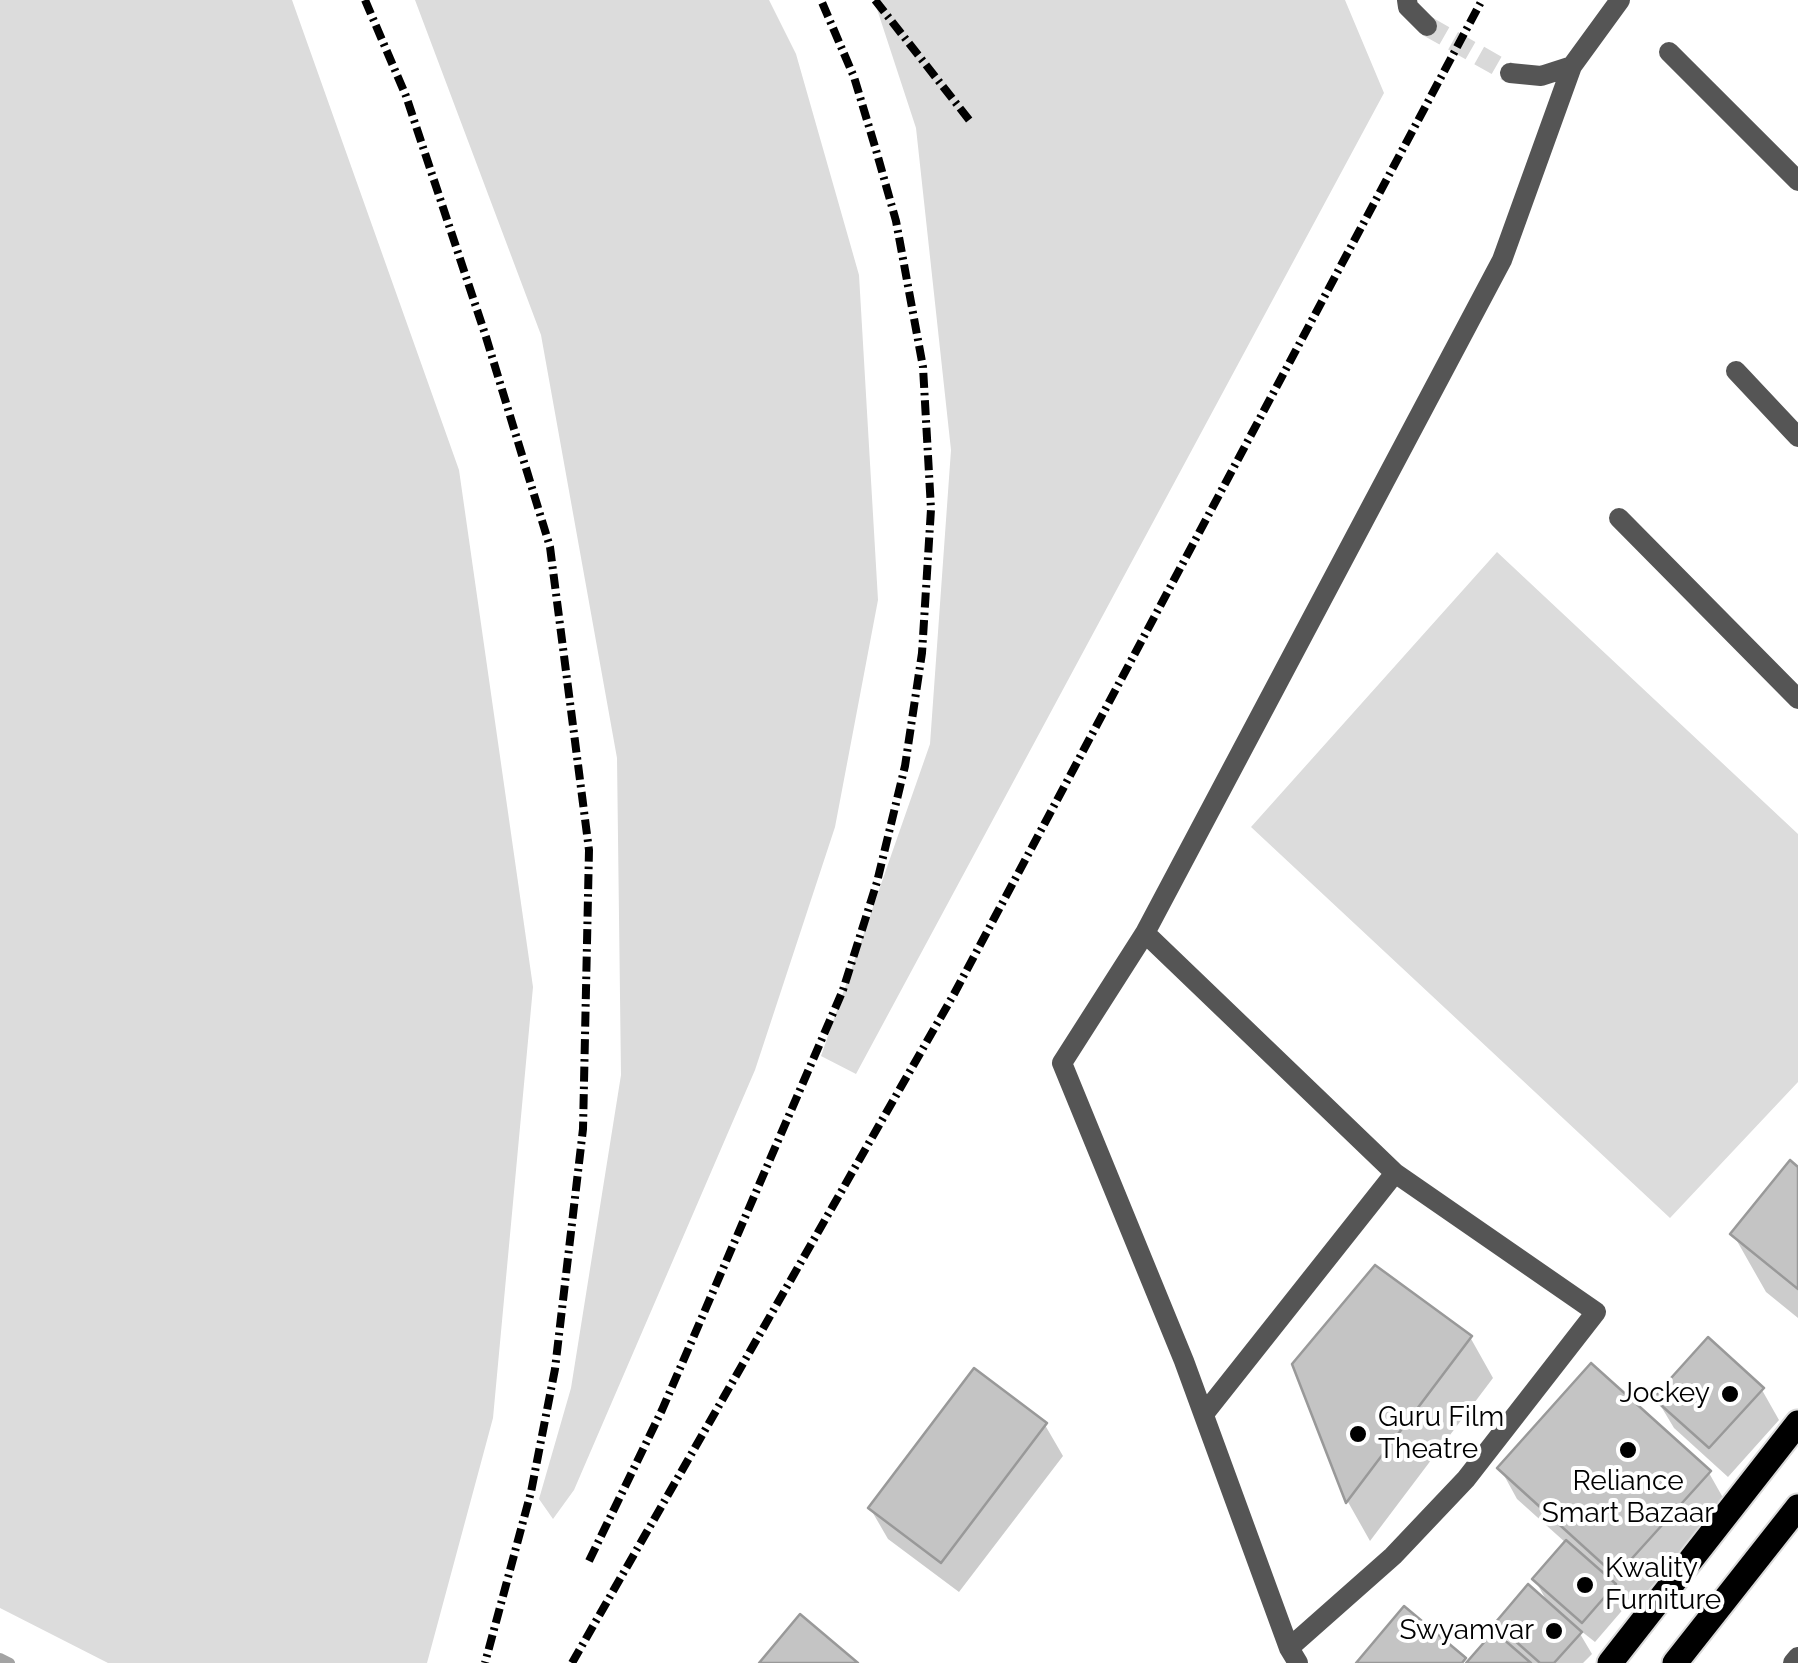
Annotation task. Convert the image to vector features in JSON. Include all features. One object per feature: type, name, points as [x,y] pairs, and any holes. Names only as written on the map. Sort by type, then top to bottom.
[{"type":"main road","points":[[1610,1663],[1798,1423]]},
{"type":"main road","points":[[1675,1663],[1798,1507]]},
{"type":"street","points":[[1407,0],[1408,7],[1427,26]]},
{"type":"street","points":[[1145,933],[1395,1173],[1596,1312],[1466,1479],[1294,1656],[1204,1414],[1062,1063],[1145,933],[1502,260],[1572,66],[1620,0]]},
{"type":"street","points":[[1670,52],[1798,182]]},
{"type":"street","points":[[1510,73],[1541,76],[1572,66]]},
{"type":"street","points":[[1736,371],[1798,436]]},
{"type":"street","points":[[1619,518],[1798,699]]},
{"type":"street","points":[[1204,1414],[1395,1173]]},
{"type":"street","points":[[1793,1663],[1798,1656]]},
{"type":"shaded area","points":[[0,0],[292,0],[459,470],[533,987],[493,1418],[427,1663],[108,1663],[0,1608]]},
{"type":"shaded area","points":[[415,0],[769,0],[796,54],[859,275],[878,600],[835,827],[755,1070],[574,1490],[553,1519],[539,1499],[571,1388],[621,1075],[617,758],[541,335]]},
{"type":"shaded area","points":[[874,0],[1345,0],[1384,93],[856,1074],[821,1056],[930,744],[951,450],[916,128]]},
{"type":"shaded area","points":[[1497,552],[1798,834],[1798,1082],[1670,1218],[1251,827]]},
{"type":"building","points":[[1790,1160],[1798,1167],[1798,1289],[1730,1234]]},
{"type":"building","name":"Guru Film Theatre","points":[[1375,1265],[1472,1336],[1346,1503],[1292,1364]]},
{"type":"building","points":[[1708,1337],[1764,1388],[1709,1448],[1653,1398]]},
{"type":"building","points":[[1591,1363],[1711,1471],[1616,1576],[1497,1468]]},
{"type":"building","points":[[974,1368],[1047,1423],[941,1563],[868,1508]]},
{"type":"building","points":[[1566,1540],[1616,1584],[1582,1623],[1532,1579]]},
{"type":"building","points":[[1528,1584],[1582,1632],[1554,1663],[1540,1663],[1495,1623]]},
{"type":"building","points":[[1404,1606],[1466,1658],[1462,1663],[1356,1663]]},
{"type":"building","points":[[800,1614],[858,1663],[759,1663]]},
{"type":"building","points":[[1494,1631],[1531,1663],[1466,1663]]},
{"type":"waterway","points":[[0,1658],[10,1663]]},
{"type":"tunnel","points":[[1427,26],[1510,73]]},
{"type":"railway","points":[[365,0],[406,96],[550,547],[589,850],[583,1129],[555,1369],[531,1492],[485,1663]]},
{"type":"railway","points":[[589,1561],[662,1410],[843,990],[877,882],[905,766],[922,653],[931,509],[923,367],[896,221],[854,77],[821,0]]},
{"type":"railway","points":[[875,0],[970,121]]},
{"type":"railway","points":[[572,1663],[954,994],[1482,0]]},
{"type":"place","name":"Jockey","points":[[1730,1394]]},
{"type":"place","name":"Guru Film Theatre","points":[[1358,1434]]},
{"type":"place","name":"Reliance Smart Bazaar","points":[[1628,1450]]},
{"type":"place","name":"Kwality Furniture","points":[[1585,1585]]},
{"type":"place","name":"Swyamvar","points":[[1554,1631]]}]
